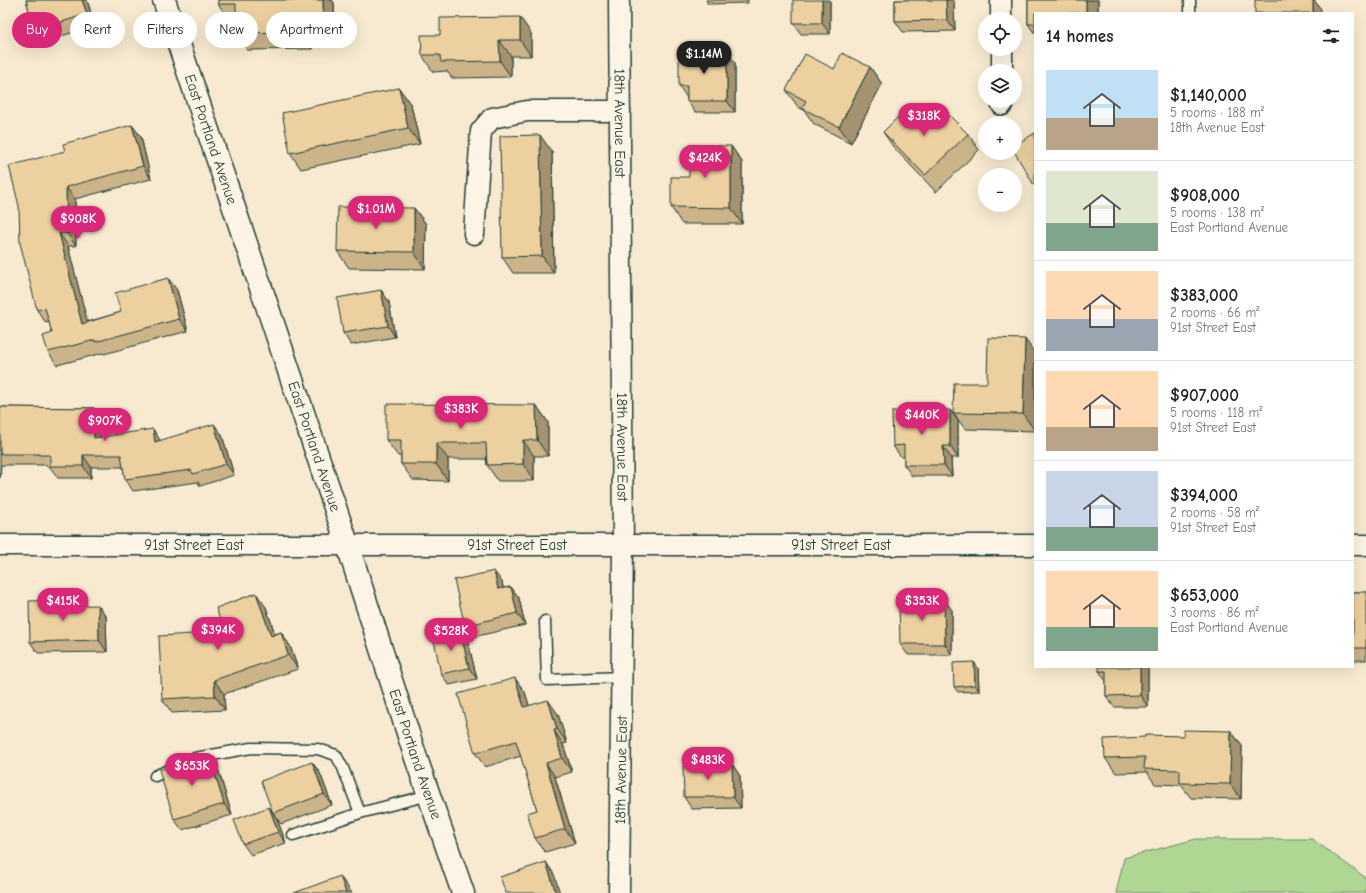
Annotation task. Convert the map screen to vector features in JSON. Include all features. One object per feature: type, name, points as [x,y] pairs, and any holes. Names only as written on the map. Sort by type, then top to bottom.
[{"type":"main road","name":"East Portland Avenue","points":[[164,0],[463,893]]},
{"type":"street","name":"18th Avenue East","points":[[619,0],[623,545],[619,893]]},
{"type":"street","points":[[1001,0],[1001,12]]},
{"type":"street","points":[[474,234],[481,131],[492,118],[527,111],[620,112]]},
{"type":"street","name":"91st Street East","points":[[0,545],[1034,545]]},
{"type":"street","points":[[1354,545],[1366,545]]},
{"type":"lane","points":[[1190,0],[1190,12]]},
{"type":"lane","points":[[545,621],[547,680],[622,677]]},
{"type":"lane","points":[[155,776],[195,758],[251,748],[318,749],[336,755],[343,768],[360,813]]},
{"type":"lane","points":[[292,835],[360,813],[429,795]]},
{"type":"green space","points":[[1196,839],[1312,839],[1366,878],[1366,893],[1116,893],[1124,858]]},
{"type":"building","points":[[26,0],[82,0],[86,12],[70,12],[70,19],[62,22],[62,12],[30,12]]},
{"type":"building","points":[[218,0],[323,0],[323,12],[266,12],[266,33],[258,33],[258,12],[236,12],[236,4],[218,4]]},
{"type":"building","points":[[793,0],[822,0],[822,23],[793,23]]},
{"type":"building","points":[[895,0],[946,0],[947,20],[895,21]]},
{"type":"building","points":[[1028,0],[1086,0],[1086,12],[1034,12],[1034,24],[1028,24]]},
{"type":"building","points":[[1255,0],[1313,0],[1313,12],[1255,12]]},
{"type":"building","points":[[520,17],[520,40],[499,40],[500,61],[441,62],[440,55],[422,55],[421,35],[440,35],[440,18]]},
{"type":"building","points":[[679,51],[727,51],[727,101],[687,101],[687,86],[679,86]]},
{"type":"building","points":[[842,53],[870,67],[839,127],[802,108],[806,101],[786,90],[805,54],[834,69]]},
{"type":"building","points":[[399,88],[408,128],[290,153],[282,113]]},
{"type":"building","points":[[912,103],[934,125],[947,113],[968,134],[925,175],[883,132]]},
{"type":"building","points":[[132,125],[143,166],[66,187],[67,233],[59,233],[82,324],[121,312],[115,293],[168,278],[179,319],[95,342],[95,340],[48,352],[43,336],[52,333],[45,308],[37,310],[20,243],[19,206],[9,166],[65,151],[63,144]]},
{"type":"building","points":[[1034,134],[1034,185],[1019,160],[1022,160],[1022,141]]},
{"type":"building","points":[[540,135],[542,256],[502,257],[500,136]]},
{"type":"building","points":[[689,145],[731,146],[731,208],[671,207],[671,177],[689,177]]},
{"type":"building","points":[[338,207],[414,208],[414,252],[337,251]]},
{"type":"building","points":[[381,290],[388,326],[343,333],[337,298]]},
{"type":"building","points":[[988,338],[1025,339],[1023,414],[953,413],[954,383],[987,383]]},
{"type":"building","points":[[386,404],[536,405],[537,440],[523,440],[523,464],[487,465],[486,443],[436,443],[436,464],[401,464],[401,440],[386,440]]},
{"type":"building","points":[[0,407],[94,408],[94,438],[153,429],[155,442],[214,424],[226,464],[193,474],[191,470],[125,479],[121,455],[83,455],[83,466],[50,466],[50,455],[0,454]]},
{"type":"building","points":[[950,410],[950,446],[943,446],[944,465],[904,465],[904,445],[893,446],[892,412]]},
{"type":"building","points":[[494,571],[498,589],[511,587],[517,613],[465,626],[454,580]]},
{"type":"building","points":[[1354,592],[1366,592],[1366,648],[1354,648]]},
{"type":"building","points":[[256,593],[271,636],[281,632],[288,655],[214,680],[215,696],[162,699],[159,636],[224,632],[216,608]]},
{"type":"building","points":[[899,599],[944,599],[945,644],[900,644]]},
{"type":"building","points":[[61,600],[61,606],[98,605],[99,640],[30,642],[29,601]]},
{"type":"building","points":[[460,630],[469,668],[441,674],[433,636]]},
{"type":"building","points":[[974,662],[975,685],[954,687],[953,663]]},
{"type":"building","points":[[1099,668],[1140,668],[1140,695],[1106,696],[1106,671],[1099,671]]},
{"type":"building","points":[[515,678],[524,707],[548,700],[557,729],[554,730],[562,758],[546,763],[565,829],[535,838],[527,813],[537,810],[516,741],[475,753],[458,694]]},
{"type":"building","points":[[1184,730],[1231,731],[1230,784],[1180,783],[1180,770],[1144,769],[1145,757],[1105,758],[1104,739],[1145,737],[1145,735],[1183,736]]},
{"type":"building","points":[[209,755],[224,804],[174,819],[159,770]]},
{"type":"building","points":[[312,762],[324,794],[273,813],[261,781]]},
{"type":"building","points":[[732,764],[733,797],[684,797],[683,766]]},
{"type":"building","points":[[269,807],[278,832],[243,844],[234,820]]},
{"type":"building","points":[[546,862],[556,893],[506,893],[500,877]]},
{"type":"building","points":[[340,876],[346,893],[294,893]]}]
